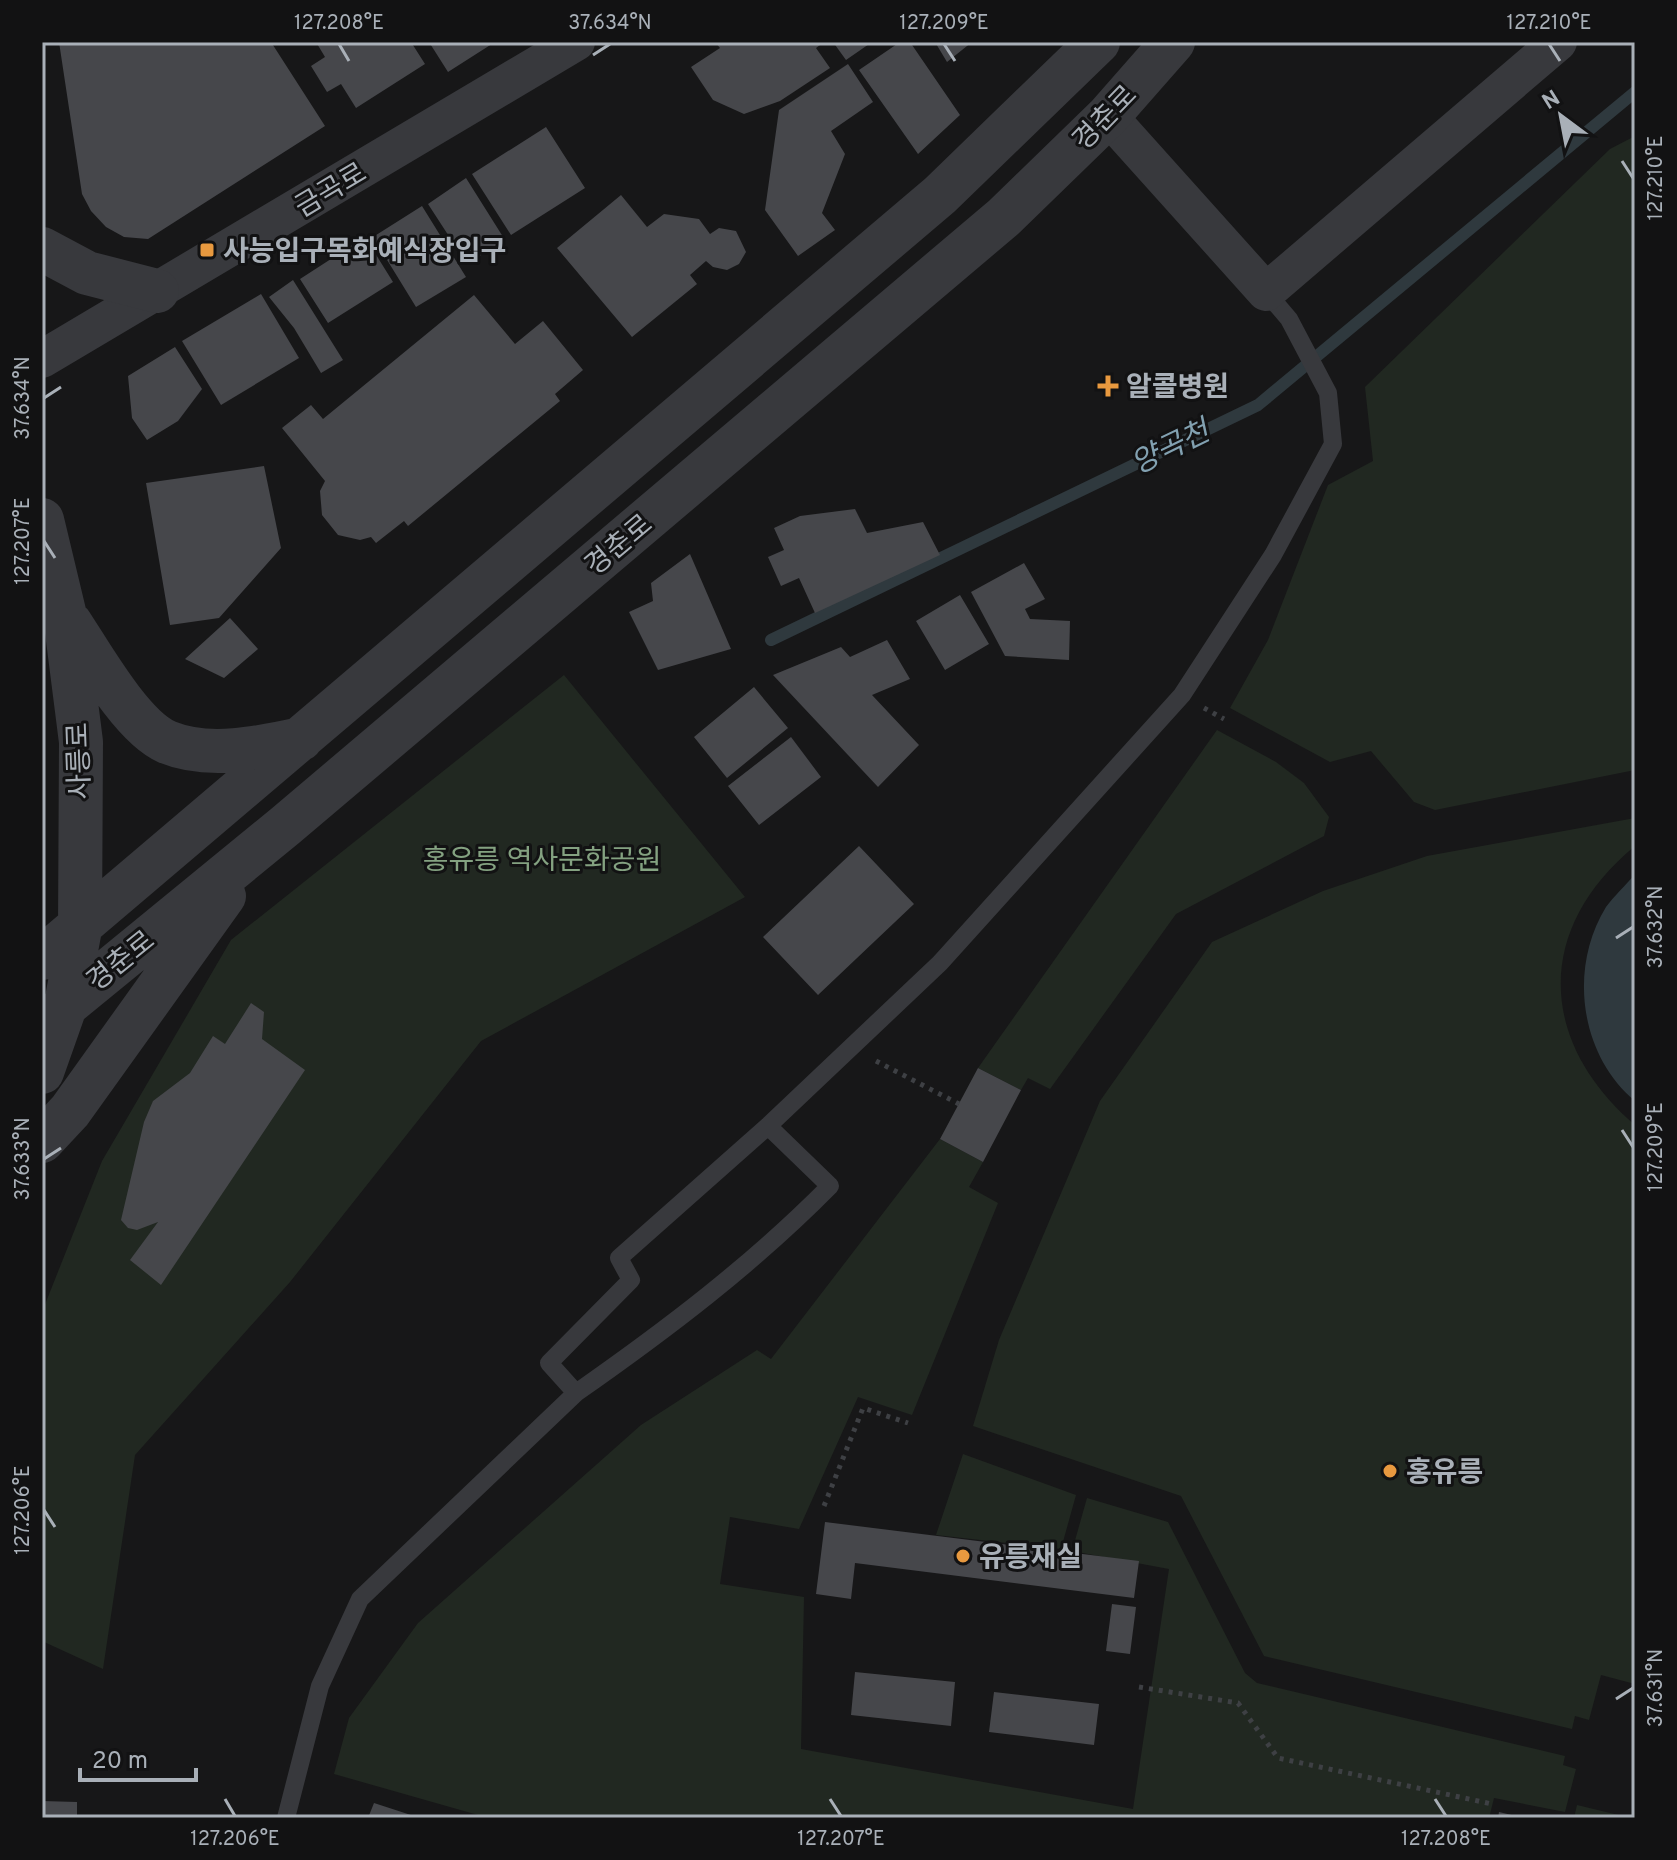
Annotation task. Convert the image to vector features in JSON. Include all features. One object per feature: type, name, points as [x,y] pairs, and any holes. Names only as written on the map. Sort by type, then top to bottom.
[{"type":"street","name":"금곡로","points":[[42,359],[576,42]]},
{"type":"street","name":"경춘로","points":[[42,958],[80,929],[940,195],[1098,42]]},
{"type":"street","name":"경춘로","points":[[54,1014],[285,826],[1004,217],[1108,116],[1173,42]]},
{"type":"street","points":[[1108,116],[1278,306],[1558,42]]},
{"type":"street","points":[[42,249],[87,273],[157,291]]},
{"type":"street","name":"사릉로","points":[[42,520],[65,616],[81,742],[80,929],[54,1014],[42,1072]]},
{"type":"street","points":[[65,616],[126,707],[166,742],[203,749],[251,749],[301,739]]},
{"type":"street","points":[[42,1141],[70,1111],[231,887],[285,826]]},
{"type":"lane","points":[[576,1393],[549,1363],[631,1280],[619,1258],[768,1126],[940,963],[1182,695],[1273,555],[1333,444],[1328,393],[1278,306]]},
{"type":"lane","points":[[286,1818],[320,1686],[360,1599],[576,1393],[671,1327],[779,1237],[830,1186],[768,1126]]},
{"type":"path","points":[[851,1047],[959,1104]]},
{"type":"path","points":[[824,1506],[863,1408],[908,1423]]},
{"type":"path","points":[[1139,1687],[1238,1703],[1278,1758],[1492,1804]]},
{"type":"green space","points":[[1635,136],[1635,770],[1435,810],[1414,802],[1371,751],[1330,762],[1230,708],[1268,640],[1328,485],[1373,461],[1365,387],[1610,149]]},
{"type":"green space","name":"홍유릉 역사문화공원","points":[[564,675],[745,897],[481,1041],[290,1282],[135,1455],[103,1669],[42,1641],[42,1312],[102,1161],[231,940]]},
{"type":"green space","points":[[1217,730],[1276,762],[1304,783],[1329,817],[1324,836],[1176,914],[1050,1089],[1028,1078],[1021,1090],[978,1068]]},
{"type":"green space","points":[[1635,818],[1635,846],[1602,878],[1579,912],[1565,948],[1561,985],[1566,1021],[1580,1058],[1603,1092],[1635,1125],[1635,1684],[1601,1675],[1589,1720],[1575,1716],[1572,1729],[1264,1656],[1181,1496],[973,1426],[999,1340],[1100,1101],[1212,942],[1323,891],[1427,856]]},
{"type":"green space","points":[[940,1139],[983,1162],[969,1187],[998,1203],[912,1415],[858,1397],[799,1529],[730,1517],[720,1584],[804,1597],[801,1749],[1133,1809],[1169,1569],[1072,1551],[1087,1498],[1168,1522],[1245,1673],[1257,1683],[1565,1756],[1563,1765],[1576,1769],[1565,1812],[1494,1798],[1489,1818],[478,1818],[478,1815],[334,1774],[349,1718],[418,1623],[641,1425],[757,1350],[771,1359]]},
{"type":"green space","points":[[963,1454],[1076,1495],[1061,1549],[936,1535]]},
{"type":"green space","points":[[1577,1805],[1631,1818],[1574,1818]]},
{"type":"shaded area","points":[[1635,874],[1635,1101],[1616,1082],[1602,1060],[1592,1036],[1584,984],[1594,931],[1606,907]]},
{"type":"building","points":[[59,42],[271,42],[325,126],[148,239],[124,237],[106,227],[91,211],[82,194]]},
{"type":"building","points":[[316,42],[411,42],[425,64],[356,108],[341,84],[327,92],[311,66],[325,57]]},
{"type":"building","points":[[429,42],[495,42],[448,72]]},
{"type":"building","points":[[715,42],[824,42],[816,48],[830,68],[780,101],[744,114],[713,100],[691,67],[720,48]]},
{"type":"building","points":[[833,42],[872,42],[846,60]]},
{"type":"building","points":[[900,42],[910,42],[960,115],[918,154],[859,70]]},
{"type":"building","points":[[935,42],[972,42],[947,62]]},
{"type":"building","points":[[848,64],[873,102],[831,131],[845,154],[822,213],[835,230],[798,256],[765,210],[779,110]]},
{"type":"building","points":[[546,127],[585,188],[511,235],[472,174]]},
{"type":"building","points":[[466,178],[505,240],[467,264],[428,204]]},
{"type":"building","points":[[621,195],[647,227],[664,214],[699,219],[710,234],[719,228],[736,231],[746,252],[739,264],[727,270],[713,267],[706,261],[690,275],[697,284],[632,337],[557,248]]},
{"type":"building","points":[[422,206],[466,277],[416,307],[373,237]]},
{"type":"building","points":[[365,237],[393,282],[328,323],[300,279]]},
{"type":"building","points":[[293,280],[343,360],[321,373],[294,328],[269,297]]},
{"type":"building","points":[[261,294],[299,358],[221,405],[182,341]]},
{"type":"building","points":[[474,295],[515,344],[543,321],[583,370],[555,394],[560,401],[408,526],[404,521],[376,543],[371,537],[360,540],[338,535],[322,515],[320,491],[325,481],[282,428],[311,405],[323,419]]},
{"type":"building","points":[[175,347],[202,389],[178,421],[147,440],[132,418],[128,376]]},
{"type":"building","points":[[264,466],[281,548],[219,618],[170,625],[146,483]]},
{"type":"building","points":[[855,509],[867,533],[923,522],[940,555],[815,613],[799,578],[781,586],[768,557],[784,550],[774,528],[800,516]]},
{"type":"building","points":[[690,554],[731,649],[658,670],[629,612],[653,601],[651,583]]},
{"type":"building","points":[[1024,563],[1045,599],[1025,609],[1030,619],[1070,621],[1069,660],[1005,656],[971,592]]},
{"type":"building","points":[[960,595],[989,644],[945,670],[916,621]]},
{"type":"building","points":[[230,618],[258,649],[224,678],[185,659]]},
{"type":"building","points":[[887,640],[910,679],[872,695],[919,745],[878,787],[773,675],[841,647],[850,657]]},
{"type":"building","points":[[754,687],[788,728],[727,778],[694,737]]},
{"type":"building","points":[[791,737],[821,777],[759,825],[728,786]]},
{"type":"building","points":[[859,846],[914,904],[818,995],[763,937]]},
{"type":"building","points":[[251,1003],[264,1012],[262,1039],[305,1070],[161,1285],[130,1260],[158,1222],[137,1230],[128,1228],[121,1220],[144,1122],[153,1101],[190,1073],[213,1036],[225,1044]]},
{"type":"building","points":[[978,1068],[1021,1090],[983,1162],[940,1139]]},
{"type":"building","name":"유릉재실","points":[[825,1522],[1139,1561],[1134,1598],[855,1563],[851,1599],[816,1594]]},
{"type":"building","name":"유릉재실","points":[[1112,1604],[1136,1607],[1130,1654],[1106,1651]]},
{"type":"building","points":[[855,1672],[955,1682],[951,1726],[851,1715]]},
{"type":"building","points":[[994,1692],[1099,1704],[1094,1745],[989,1732]]},
{"type":"building","points":[[42,1801],[77,1802],[77,1818],[42,1818]]},
{"type":"building","points":[[374,1803],[417,1817],[417,1818],[368,1818]]},
{"type":"building","points":[[1499,1812],[1520,1817],[1520,1818],[1498,1818]]},
{"type":"waterway","name":"양곡천","points":[[771,640],[1258,405],[1635,92]]},
{"type":"place","name":"사능입구목화예식장입구","points":[[207,250]]},
{"type":"place","name":"알콜병원","points":[[1108,386]]},
{"type":"place","name":"홍유릉","points":[[1390,1471]]},
{"type":"place","name":"유릉재실","points":[[963,1556]]}]
